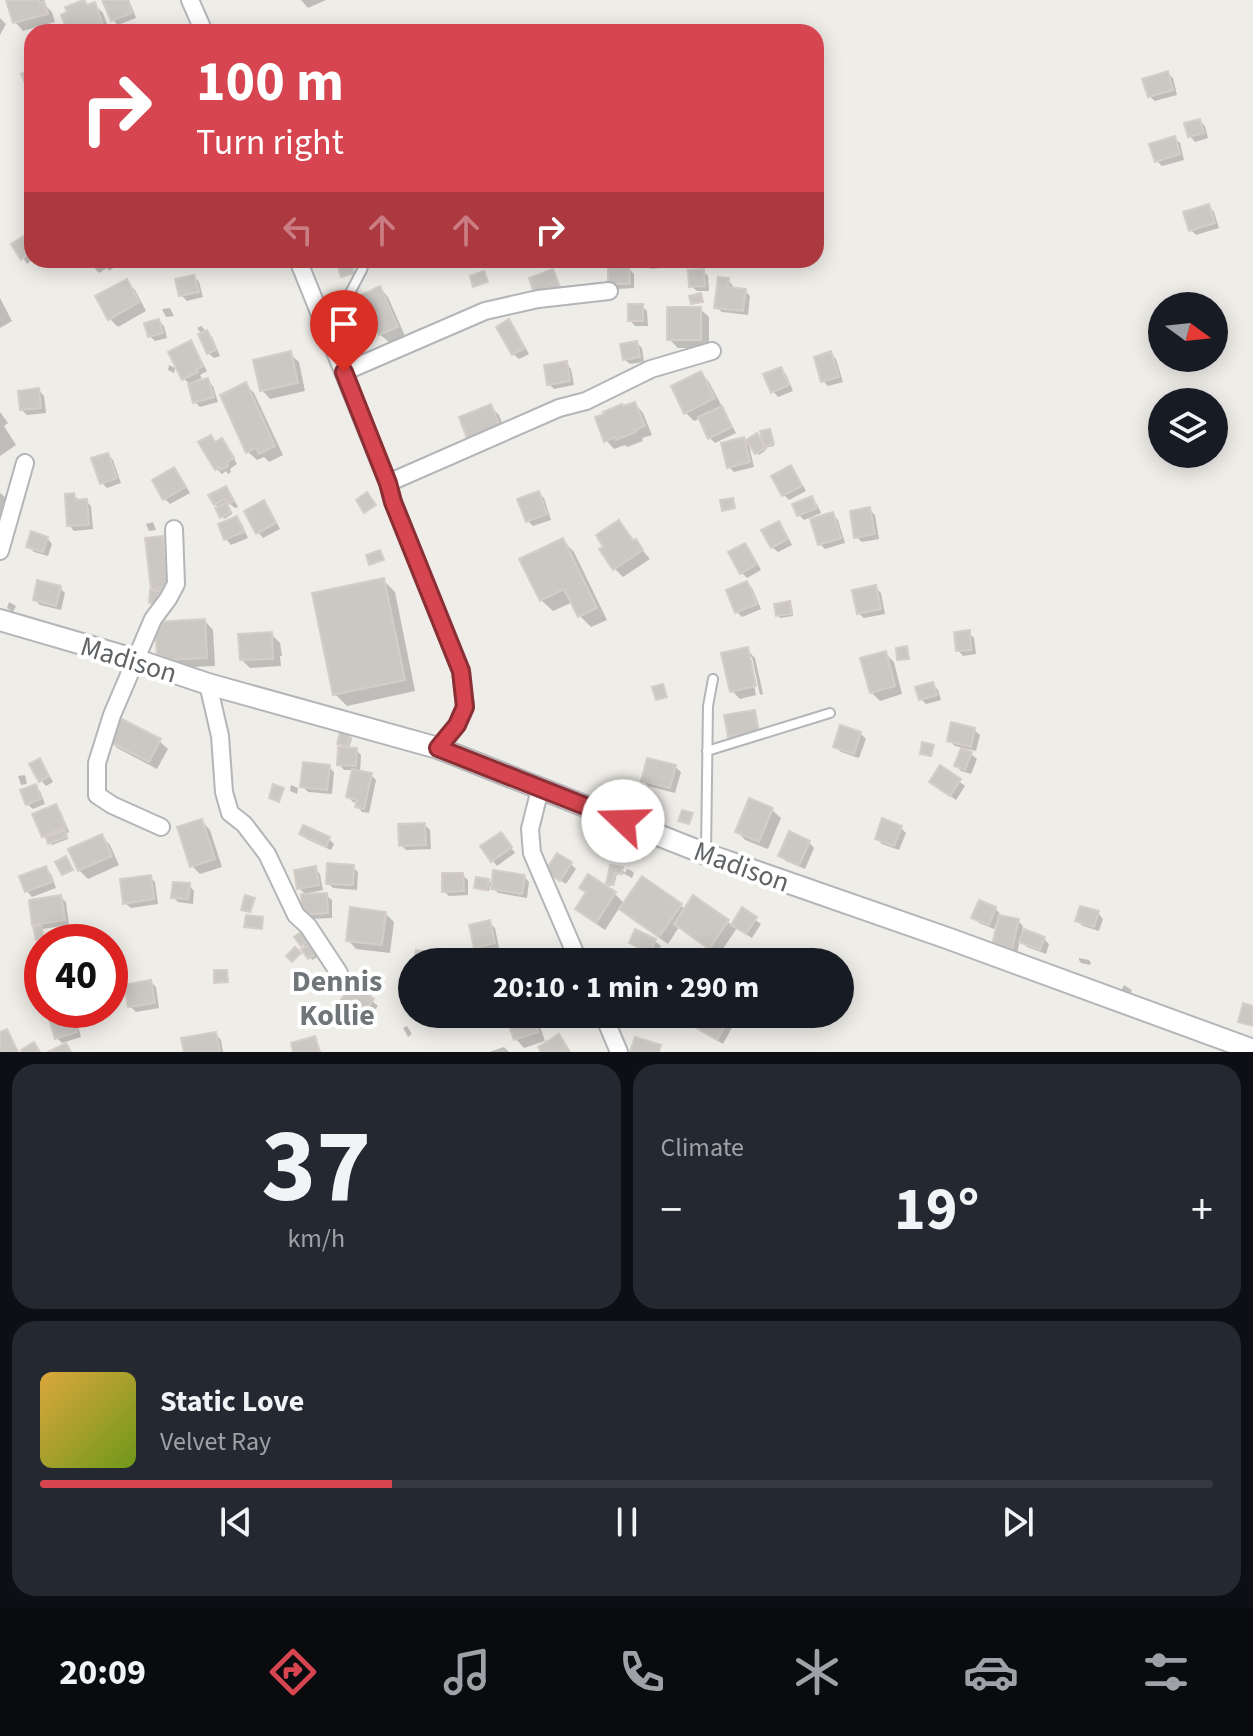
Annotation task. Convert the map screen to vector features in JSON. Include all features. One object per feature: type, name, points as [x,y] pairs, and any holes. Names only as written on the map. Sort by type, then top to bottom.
[{"type":"street","points":[[190,0],[200,24]]},
{"type":"street","points":[[301,268],[461,671],[465,707],[457,725],[438,748]]},
{"type":"street","points":[[344,372],[485,311],[538,299],[609,291]]},
{"type":"street","points":[[388,483],[559,408],[586,401],[651,369],[712,351]]},
{"type":"street","points":[[0,551],[25,463]]},
{"type":"street","points":[[161,827],[97,795],[97,763],[112,715],[153,619],[176,584],[174,529]]},
{"type":"street","name":"Madison","points":[[0,620],[208,684],[438,748],[706,854],[1253,1050]]},
{"type":"street","points":[[208,684],[220,736],[224,792],[230,813],[244,824],[267,854],[296,915],[308,926],[339,973]]},
{"type":"street","points":[[540,789],[530,829],[532,853],[573,948]]},
{"type":"street","points":[[609,1028],[619,1052]]},
{"type":"lane","points":[[329,333],[363,268]]},
{"type":"lane","points":[[706,854],[708,706],[713,679]]},
{"type":"lane","points":[[707,751],[830,713]]},
{"type":"building","points":[[6,0],[44,1],[48,14],[13,23]]},
{"type":"building","points":[[84,0],[87,5],[95,2],[103,24],[65,24],[61,15],[67,12],[65,7]]},
{"type":"building","points":[[102,0],[127,0],[132,13],[111,21]]},
{"type":"building","points":[[1168,71],[1173,90],[1148,97],[1142,79]]},
{"type":"building","points":[[1200,119],[1204,133],[1188,137],[1184,123]]},
{"type":"building","points":[[1175,136],[1180,154],[1155,162],[1149,144]]},
{"type":"building","points":[[1209,204],[1215,223],[1189,231],[1183,212]]},
{"type":"building","points":[[24,236],[24,257],[21,260],[11,244]]},
{"type":"building","points":[[338,268],[352,268],[354,273],[341,277]]},
{"type":"building","points":[[608,268],[629,268],[630,284],[608,284]]},
{"type":"building","points":[[553,269],[560,287],[535,296],[529,278]]},
{"type":"building","points":[[704,269],[705,286],[689,287],[688,270]]},
{"type":"building","points":[[484,271],[488,282],[473,287],[470,276]]},
{"type":"building","points":[[194,275],[199,292],[179,296],[175,279]]},
{"type":"building","points":[[718,277],[729,278],[728,287],[746,289],[743,311],[714,308]]},
{"type":"building","points":[[127,279],[139,302],[108,320],[95,296]]},
{"type":"building","points":[[380,286],[398,327],[379,335],[374,324],[368,327],[360,308],[366,305],[361,295]]},
{"type":"building","points":[[701,293],[703,302],[691,304],[689,296]]},
{"type":"building","points":[[628,304],[643,304],[643,321],[628,321]]},
{"type":"building","points":[[667,307],[701,307],[701,340],[667,340]]},
{"type":"building","points":[[159,319],[163,333],[148,337],[144,323]]},
{"type":"building","points":[[509,319],[525,348],[512,355],[496,327]]},
{"type":"building","points":[[207,330],[216,350],[207,354],[198,334]]},
{"type":"building","points":[[191,340],[203,366],[182,380],[168,352]]},
{"type":"building","points":[[637,341],[640,357],[623,360],[620,344]]},
{"type":"building","points":[[291,351],[298,383],[260,391],[253,360]]},
{"type":"building","points":[[831,351],[839,377],[821,382],[814,357]]},
{"type":"building","points":[[567,361],[570,381],[547,385],[544,365]]},
{"type":"building","points":[[781,367],[789,385],[771,393],[763,374]]},
{"type":"building","points":[[701,371],[715,398],[684,414],[671,386]]},
{"type":"building","points":[[208,378],[214,397],[193,403],[188,384]]},
{"type":"building","points":[[246,382],[275,446],[259,454],[256,448],[246,453],[220,395]]},
{"type":"building","points":[[39,388],[41,408],[20,410],[18,391]]},
{"type":"building","points":[[635,402],[645,426],[616,440],[615,437],[604,442],[595,417],[622,404]]},
{"type":"building","points":[[491,404],[500,427],[468,441],[459,417]]},
{"type":"building","points":[[722,406],[732,427],[708,439],[698,417]]},
{"type":"building","points":[[770,429],[774,444],[764,447],[760,431]]},
{"type":"building","points":[[757,433],[766,448],[755,454],[746,440]]},
{"type":"building","points":[[211,435],[215,442],[222,438],[234,458],[221,470],[220,467],[215,470],[198,442]]},
{"type":"building","points":[[744,437],[750,462],[727,468],[721,443]]},
{"type":"building","points":[[108,453],[117,478],[100,484],[91,458]]},
{"type":"building","points":[[791,465],[802,486],[782,496],[771,476]]},
{"type":"building","points":[[174,467],[186,487],[163,500],[152,480]]},
{"type":"building","points":[[226,486],[234,501],[228,504],[225,499],[214,505],[208,495]]},
{"type":"building","points":[[539,491],[547,514],[526,522],[517,499]]},
{"type":"building","points":[[367,492],[376,505],[364,513],[356,500]]},
{"type":"building","points":[[74,493],[75,500],[87,499],[89,525],[67,526],[65,494]]},
{"type":"building","points":[[812,496],[817,508],[797,516],[792,504]]},
{"type":"building","points":[[733,498],[735,508],[722,511],[720,500]]},
{"type":"building","points":[[264,500],[276,523],[256,534],[244,511]]},
{"type":"building","points":[[226,502],[231,512],[220,518],[215,508]]},
{"type":"building","points":[[870,507],[875,534],[854,538],[850,511]]},
{"type":"building","points":[[833,512],[841,538],[818,545],[810,519]]},
{"type":"building","points":[[237,516],[244,532],[224,540],[218,524]]},
{"type":"building","points":[[619,520],[643,550],[613,570],[599,549],[603,547],[596,535]]},
{"type":"building","points":[[779,521],[788,539],[771,548],[761,530]]},
{"type":"building","points":[[31,531],[48,537],[43,552],[26,547]]},
{"type":"building","points":[[163,536],[168,588],[151,589],[145,538]]},
{"type":"building","points":[[563,538],[597,608],[578,617],[564,589],[540,601],[519,559]]},
{"type":"building","points":[[745,543],[757,564],[740,574],[728,552]]},
{"type":"building","points":[[380,550],[384,560],[369,565],[366,555]]},
{"type":"building","points":[[384,578],[405,680],[333,695],[312,593]]},
{"type":"building","points":[[37,580],[61,586],[56,606],[33,600]]},
{"type":"building","points":[[747,581],[757,604],[735,613],[726,590]]},
{"type":"building","points":[[876,585],[881,609],[857,614],[852,590]]},
{"type":"building","points":[[150,590],[163,591],[161,605],[149,603]]},
{"type":"building","points":[[790,601],[792,614],[776,616],[774,604]]},
{"type":"building","points":[[205,619],[207,658],[157,660],[155,622]]},
{"type":"building","points":[[970,630],[971,650],[956,651],[954,632]]},
{"type":"building","points":[[272,632],[273,659],[240,660],[238,634]]},
{"type":"building","points":[[907,646],[909,659],[897,660],[896,648]]},
{"type":"building","points":[[748,647],[756,686],[730,692],[721,653]]},
{"type":"building","points":[[886,651],[895,686],[870,693],[860,658]]},
{"type":"building","points":[[933,682],[937,695],[919,700],[915,687]]},
{"type":"building","points":[[663,684],[667,697],[656,700],[652,687]]},
{"type":"building","points":[[755,710],[759,732],[728,737],[724,715]]},
{"type":"building","points":[[118,717],[161,739],[149,762],[106,740]]},
{"type":"building","points":[[951,722],[975,728],[971,747],[947,741]]},
{"type":"building","points":[[840,725],[861,732],[854,754],[833,747]]},
{"type":"building","points":[[340,732],[351,735],[348,747],[337,744]]},
{"type":"building","points":[[922,742],[934,745],[931,756],[920,754]]},
{"type":"building","points":[[338,747],[357,748],[356,766],[337,765]]},
{"type":"building","points":[[961,748],[972,752],[965,770],[954,766]]},
{"type":"building","points":[[40,758],[49,776],[39,782],[29,764]]},
{"type":"building","points":[[647,758],[676,765],[670,788],[641,781]]},
{"type":"building","points":[[303,762],[330,765],[327,790],[300,787]]},
{"type":"building","points":[[940,765],[961,779],[950,796],[929,782]]},
{"type":"building","points":[[352,769],[372,773],[364,809],[355,807],[357,800],[346,797]]},
{"type":"building","points":[[36,784],[41,799],[26,805],[20,790]]},
{"type":"building","points":[[273,784],[284,788],[279,802],[269,798]]},
{"type":"building","points":[[749,798],[773,808],[759,842],[735,832]]},
{"type":"building","points":[[56,804],[66,827],[42,837],[32,814]]},
{"type":"building","points":[[682,810],[693,813],[689,824],[678,821]]},
{"type":"building","points":[[882,818],[902,826],[894,846],[875,839]]},
{"type":"building","points":[[202,819],[215,859],[190,867],[177,827]]},
{"type":"building","points":[[425,823],[426,845],[399,846],[398,824]]},
{"type":"building","points":[[303,825],[330,837],[326,847],[299,834]]},
{"type":"building","points":[[65,830],[67,837],[48,844],[46,837]]},
{"type":"building","points":[[789,831],[810,841],[799,865],[778,856]]},
{"type":"building","points":[[501,832],[512,847],[491,862],[480,846]]},
{"type":"building","points":[[102,834],[112,856],[78,871],[68,849]]},
{"type":"building","points":[[557,853],[572,862],[560,881],[545,871]]},
{"type":"building","points":[[66,856],[73,870],[62,875],[55,862]]},
{"type":"building","points":[[327,863],[354,865],[353,885],[326,884]]},
{"type":"building","points":[[610,865],[623,867],[621,874],[615,873],[613,885],[606,884]]},
{"type":"building","points":[[46,866],[52,882],[25,892],[19,876]]},
{"type":"building","points":[[316,866],[319,885],[297,889],[294,870]]},
{"type":"building","points":[[493,870],[525,875],[522,894],[491,889]]},
{"type":"building","points":[[442,873],[463,873],[464,891],[442,892]]},
{"type":"building","points":[[588,874],[616,892],[596,923],[575,909],[586,892],[579,888]]},
{"type":"building","points":[[151,875],[154,899],[123,904],[120,879]]},
{"type":"building","points":[[642,876],[682,904],[659,937],[619,909]]},
{"type":"building","points":[[476,877],[489,879],[487,890],[474,888]]},
{"type":"building","points":[[173,882],[190,883],[188,899],[171,898]]},
{"type":"building","points":[[327,893],[328,913],[302,915],[301,894]]},
{"type":"building","points":[[61,895],[65,920],[32,924],[29,900]]},
{"type":"building","points":[[245,895],[255,898],[250,912],[241,910]]},
{"type":"building","points":[[693,895],[729,920],[710,948],[674,924]]},
{"type":"building","points":[[979,900],[996,907],[989,925],[971,918]]},
{"type":"building","points":[[1080,906],[1099,911],[1094,927],[1075,921]]},
{"type":"building","points":[[350,907],[386,912],[382,945],[346,941]]},
{"type":"building","points":[[742,907],[757,917],[746,934],[731,925]]},
{"type":"building","points":[[246,915],[263,917],[262,929],[244,927]]},
{"type":"building","points":[[999,915],[1019,919],[1012,949],[992,945]]},
{"type":"building","points":[[490,920],[495,943],[474,948],[469,925]]},
{"type":"building","points":[[305,929],[312,938],[301,946],[294,937]]},
{"type":"building","points":[[635,929],[656,939],[652,948],[640,948],[629,943]]},
{"type":"building","points":[[1024,929],[1045,937],[1040,950],[1019,942]]},
{"type":"building","points":[[311,943],[318,953],[308,959],[301,949]]},
{"type":"building","points":[[295,947],[301,953],[292,962],[286,956]]},
{"type":"building","points":[[214,970],[227,970],[228,982],[214,983]]},
{"type":"building","points":[[151,980],[155,1003],[128,1007],[128,984]]},
{"type":"building","points":[[353,983],[374,999],[355,1024],[334,1009]]},
{"type":"building","points":[[1243,1003],[1253,1006],[1253,1026],[1238,1022]]},
{"type":"building","points":[[52,1028],[76,1028],[77,1032],[55,1039]]},
{"type":"building","points":[[510,1028],[537,1028],[538,1032],[514,1040]]},
{"type":"building","points":[[696,1028],[724,1028],[717,1040]]},
{"type":"building","points":[[7,1029],[18,1052],[0,1052],[0,1032]]},
{"type":"building","points":[[216,1032],[220,1052],[184,1052],[181,1038]]},
{"type":"building","points":[[559,1034],[570,1052],[541,1052],[538,1047]]},
{"type":"building","points":[[315,1036],[320,1052],[293,1052],[291,1043]]},
{"type":"building","points":[[635,1037],[661,1045],[659,1052],[630,1052]]},
{"type":"building","points":[[34,1042],[40,1052],[22,1052],[21,1050]]},
{"type":"building","points":[[66,1043],[71,1052],[48,1052]]},
{"type":"district","name":"Dennis Kollie","points":[[337,998]]},
{"type":"route","points":[[344,372],[461,671],[465,707],[457,725],[438,748],[623,821]]}]
